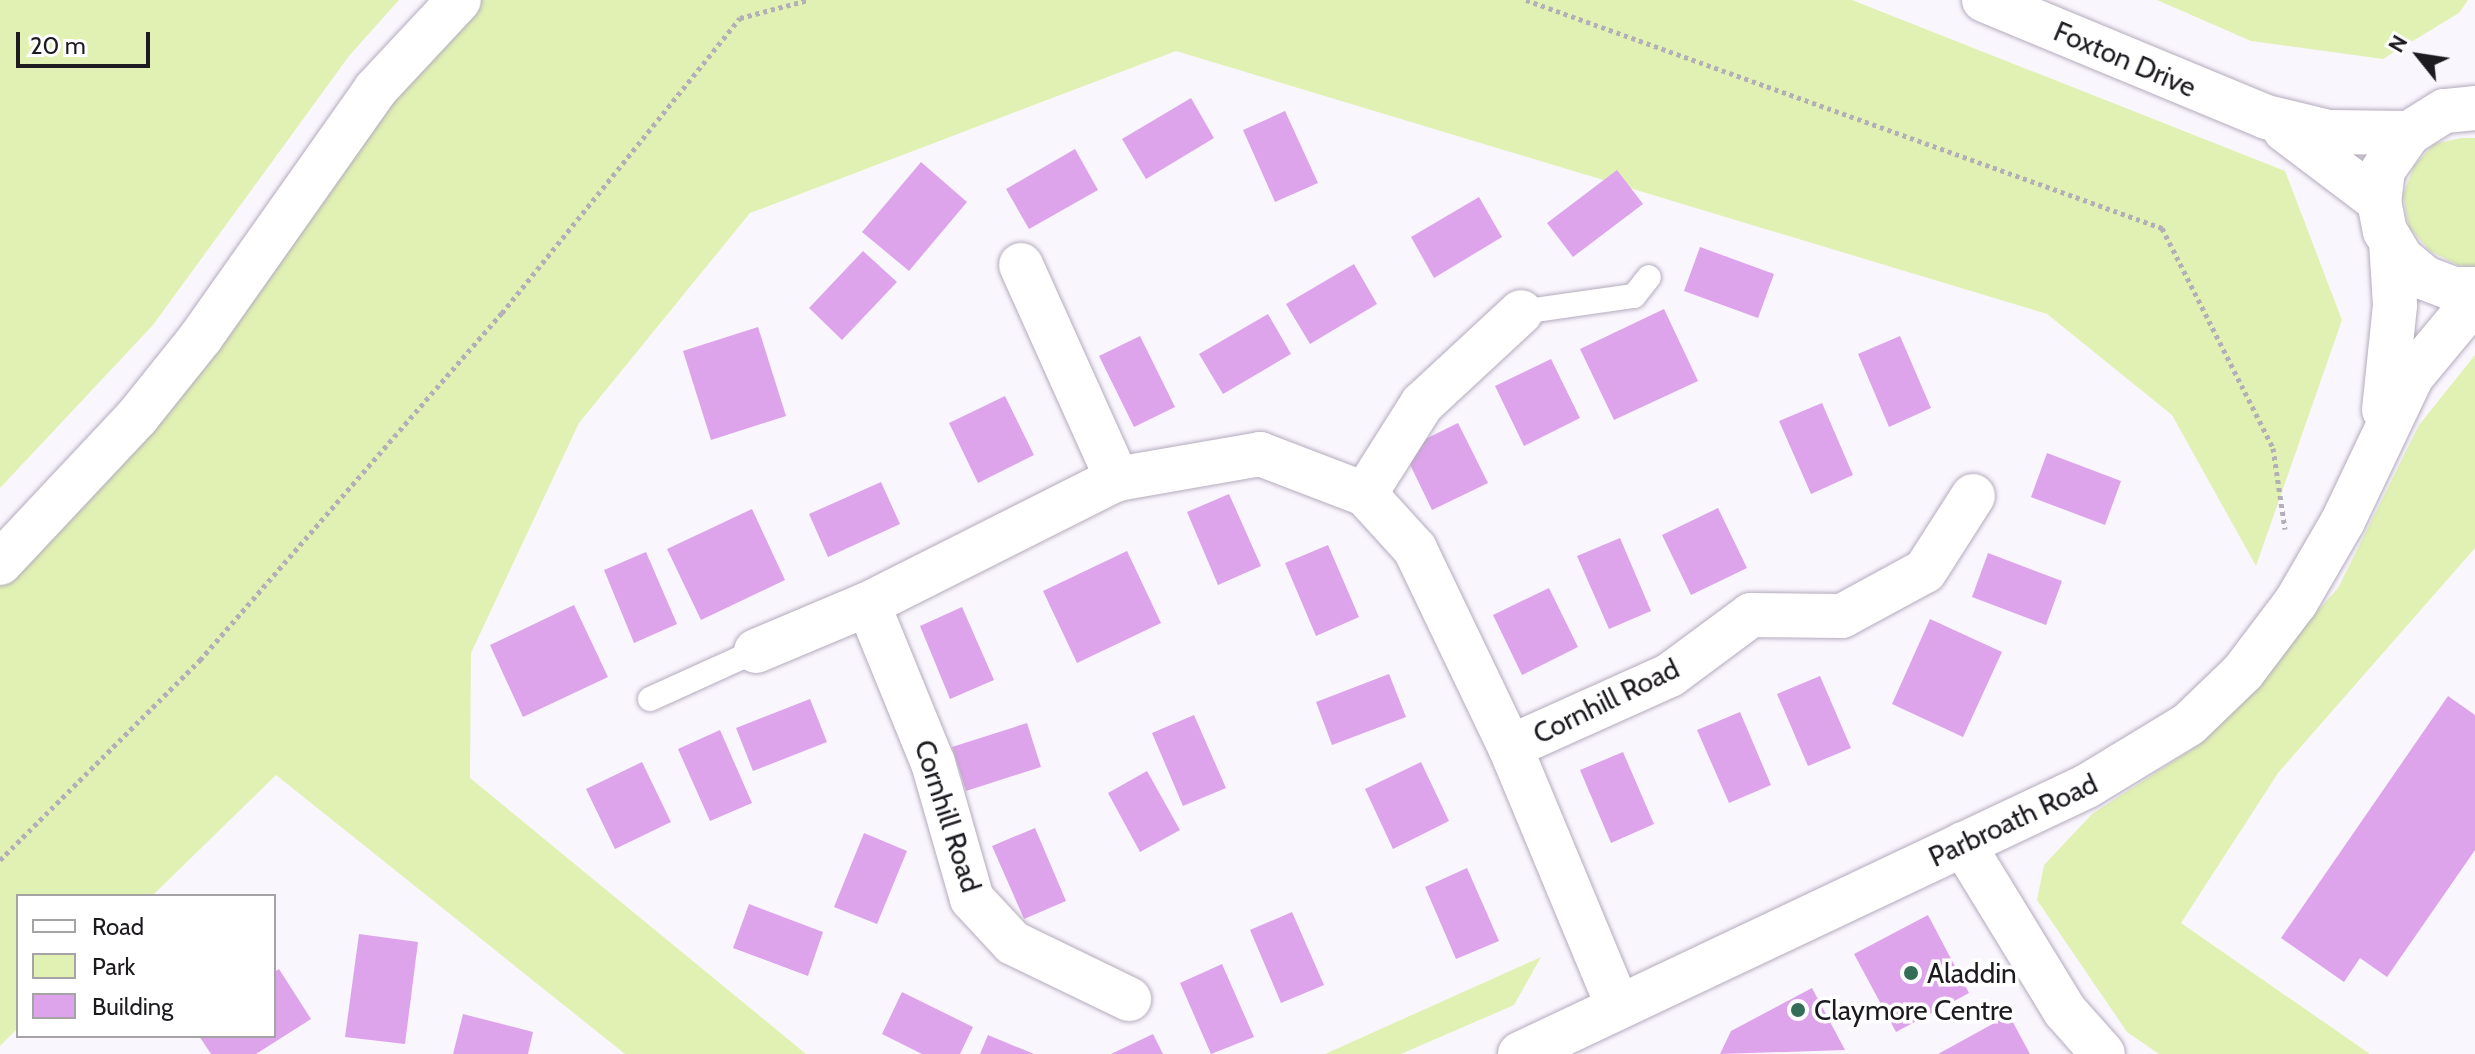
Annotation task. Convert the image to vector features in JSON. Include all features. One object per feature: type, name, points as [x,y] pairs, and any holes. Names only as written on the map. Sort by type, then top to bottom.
[{"type":"street","points":[[0,563],[137,417],[201,337],[375,90],[459,0]]},
{"type":"street","name":"Foxton Drive","points":[[1984,0],[2266,117],[2329,132],[2451,110]]},
{"type":"street","name":"Foxton Drive","points":[[2451,110],[2383,170],[2379,201],[2391,242],[2425,278],[2454,289],[2475,289]]},
{"type":"street","name":"Foxton Drive","points":[[2266,117],[2353,177],[2379,201]]},
{"type":"street","name":"Parbroath Road","points":[[2380,440],[2395,305],[2391,242]]},
{"type":"street","points":[[1021,265],[1117,479]]},
{"type":"street","name":"Parbroath Road","points":[[1520,1054],[2141,757],[2189,724],[2243,672],[2296,602],[2343,521],[2412,376],[2475,300]]},
{"type":"street","points":[[1365,494],[1422,404],[1521,312]]},
{"type":"street","name":"Cornhill Road","points":[[756,651],[868,604],[1117,479],[1260,454],[1365,494],[1415,549],[1510,747],[1618,1007]]},
{"type":"street","name":"Cornhill Road","points":[[1510,747],[1670,675],[1751,615],[1842,616],[1925,571],[1973,496]]},
{"type":"street","name":"Cornhill Road","points":[[868,604],[933,763],[972,899],[1013,943],[1129,999]]},
{"type":"street","points":[[1963,844],[2013,934],[2065,1011],[2103,1054]]},
{"type":"lane","points":[[1521,312],[1634,296],[1649,277]]},
{"type":"lane","points":[[650,699],[756,651]]},
{"type":"path","points":[[0,860],[200,660],[502,313],[740,18],[808,0]]},
{"type":"path","points":[[1526,0],[2162,228],[2273,448],[2296,602]]},
{"type":"green space","points":[[0,0],[399,0],[349,56],[153,325],[0,488]]},
{"type":"green space","points":[[459,0],[1852,0],[2285,171],[2342,320],[2256,566],[2172,415],[2047,314],[1176,51],[750,213],[579,423],[471,653],[470,778],[806,1054],[625,1054],[276,775],[154,894],[16,894],[16,1030],[0,1046],[0,563]]},
{"type":"green space","points":[[2157,0],[2468,0],[2459,13],[2383,59],[2251,41]]},
{"type":"green space","points":[[2475,138],[2475,267],[2458,265],[2430,251],[2409,227],[2403,195],[2414,166],[2434,144]]},
{"type":"green space","points":[[2475,355],[2475,548],[2278,773],[2181,923],[2370,1054],[2159,1054],[2127,1032],[2037,900],[2044,865],[2092,814],[2200,744],[2338,588],[2419,425]]},
{"type":"green space","points":[[1541,957],[1514,1005],[1401,1054],[1325,1054]]},
{"type":"building","points":[[1191,98],[1214,138],[1146,179],[1122,139]]},
{"type":"building","points":[[1285,111],[1318,183],[1275,202],[1243,130]]},
{"type":"building","points":[[1075,149],[1098,190],[1029,229],[1006,189]]},
{"type":"building","points":[[921,162],[967,202],[909,271],[862,232]]},
{"type":"building","points":[[1617,170],[1643,204],[1573,257],[1547,223]]},
{"type":"building","points":[[1479,197],[1502,237],[1434,278],[1411,237]]},
{"type":"building","points":[[1700,247],[1774,274],[1758,318],[1684,291]]},
{"type":"building","points":[[863,251],[897,282],[842,340],[809,308]]},
{"type":"building","points":[[1354,264],[1377,304],[1310,344],[1286,304]]},
{"type":"building","points":[[1664,309],[1698,381],[1614,420],[1580,349]]},
{"type":"building","points":[[1268,314],[1291,354],[1223,394],[1199,354]]},
{"type":"building","points":[[758,327],[786,416],[711,440],[683,351]]},
{"type":"building","points":[[1140,336],[1175,407],[1134,427],[1099,356]]},
{"type":"building","points":[[1900,336],[1931,408],[1889,427],[1858,354]]},
{"type":"building","points":[[1551,359],[1580,418],[1524,446],[1495,386]]},
{"type":"building","points":[[1005,396],[1034,455],[978,483],[949,423]]},
{"type":"building","points":[[1822,403],[1853,475],[1811,494],[1779,421]]},
{"type":"building","points":[[1458,423],[1488,483],[1432,510],[1403,450]]},
{"type":"building","points":[[2047,453],[2121,481],[2105,525],[2031,497]]},
{"type":"building","points":[[881,482],[900,524],[828,557],[809,514]]},
{"type":"building","points":[[1229,494],[1261,566],[1218,585],[1187,512]]},
{"type":"building","points":[[1718,508],[1747,568],[1691,595],[1662,535]]},
{"type":"building","points":[[752,509],[785,580],[701,620],[667,549]]},
{"type":"building","points":[[1620,538],[1651,611],[1609,629],[1577,556]]},
{"type":"building","points":[[1328,545],[1359,617],[1316,636],[1285,563]]},
{"type":"building","points":[[1127,551],[1161,623],[1077,663],[1043,591]]},
{"type":"building","points":[[646,552],[677,624],[634,643],[604,570]]},
{"type":"building","points":[[1988,553],[2062,581],[2046,625],[1972,597]]},
{"type":"building","points":[[1549,588],[1578,647],[1522,675],[1493,615]]},
{"type":"building","points":[[574,605],[608,677],[523,717],[490,645]]},
{"type":"building","points":[[962,607],[994,680],[950,699],[920,626]]},
{"type":"building","points":[[1930,619],[2002,652],[1963,737],[1892,704]]},
{"type":"building","points":[[1389,674],[1406,717],[1332,745],[1316,702]]},
{"type":"building","points":[[1820,676],[1851,748],[1808,766],[1777,694]]},
{"type":"building","points":[[2448,696],[2475,715],[2475,850],[2387,977],[2360,958],[2344,982],[2281,938]]},
{"type":"building","points":[[810,699],[827,742],[753,771],[736,728]]},
{"type":"building","points":[[1740,712],[1771,785],[1729,803],[1697,730]]},
{"type":"building","points":[[1194,715],[1226,788],[1183,806],[1152,733]]},
{"type":"building","points":[[1027,723],[1041,767],[966,791],[952,747]]},
{"type":"building","points":[[720,730],[752,803],[710,821],[678,749]]},
{"type":"building","points":[[1623,752],[1654,824],[1611,843],[1580,770]]},
{"type":"building","points":[[642,762],[671,822],[615,849],[586,789]]},
{"type":"building","points":[[1421,762],[1449,821],[1393,849],[1365,789]]},
{"type":"building","points":[[1147,771],[1180,830],[1140,852],[1108,793]]},
{"type":"building","points":[[1035,828],[1066,901],[1024,919],[992,846]]},
{"type":"building","points":[[864,833],[907,851],[877,924],[834,907]]},
{"type":"building","points":[[1467,868],[1499,941],[1456,959],[1425,887]]},
{"type":"building","points":[[749,904],[823,932],[808,976],[733,948]]},
{"type":"building","points":[[1292,912],[1324,985],[1281,1003],[1250,930]]},
{"type":"building","name":"Aladdin","points":[[1928,915],[1969,993],[1896,1032],[1854,954]]},
{"type":"building","points":[[359,934],[418,942],[405,1044],[345,1037]]},
{"type":"building","points":[[1222,964],[1254,1037],[1211,1054],[1180,983]]},
{"type":"building","points":[[279,969],[311,1019],[256,1054],[211,1054],[200,1038],[276,1038],[276,971]]},
{"type":"building","name":"Claymore Centre","points":[[1812,988],[1845,1050],[1720,1054],[1731,1031]]},
{"type":"building","points":[[902,992],[973,1027],[960,1054],[922,1054],[882,1034]]},
{"type":"building","points":[[463,1014],[533,1032],[528,1054],[453,1054]]},
{"type":"building","points":[[2009,1015],[2030,1054],[1938,1054]]},
{"type":"building","points":[[1153,1034],[1163,1054],[1111,1054]]},
{"type":"building","points":[[988,1035],[1034,1054],[980,1054]]},
{"type":"place","name":"Aladdin","points":[[1911,973]]},
{"type":"place","name":"Claymore Centre","points":[[1798,1010]]}]
